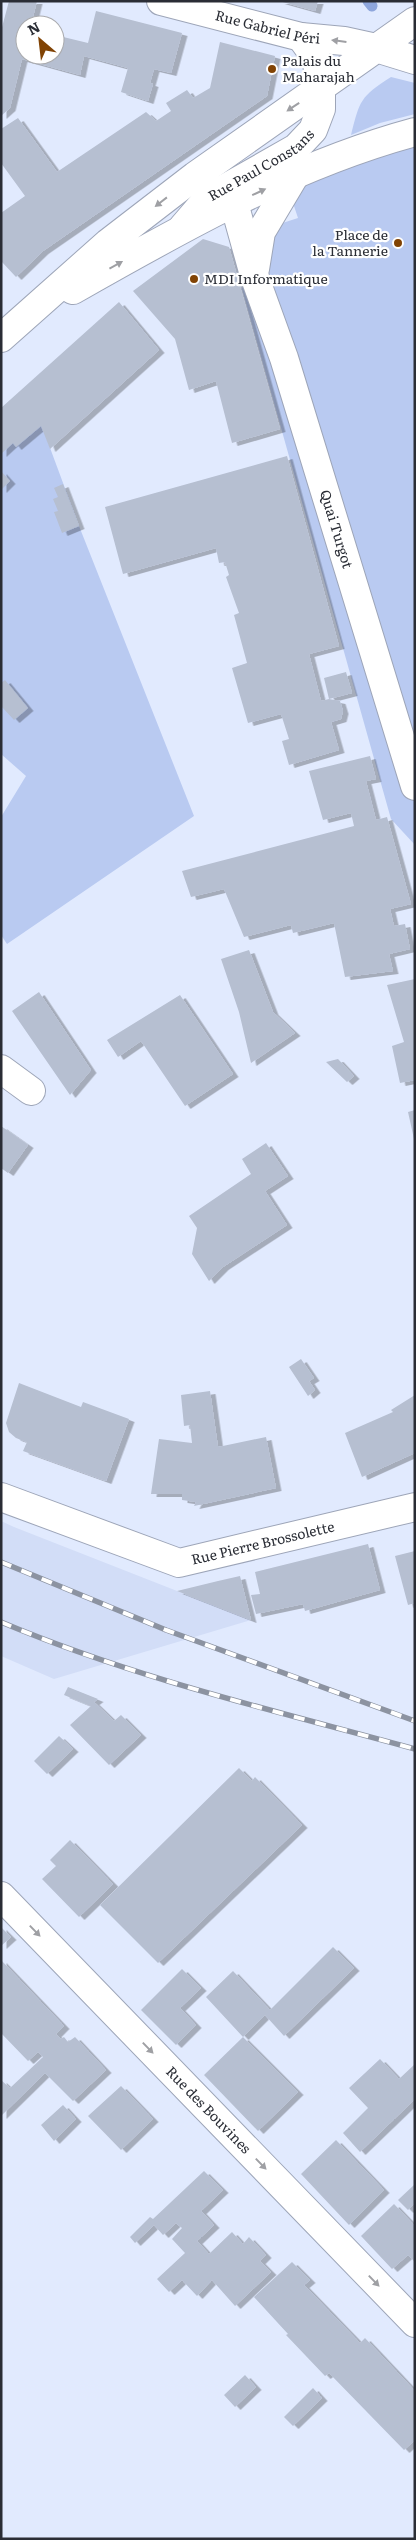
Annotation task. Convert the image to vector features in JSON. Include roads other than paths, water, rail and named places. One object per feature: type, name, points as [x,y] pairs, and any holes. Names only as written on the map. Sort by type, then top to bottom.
[{"type":"street","name":"Rue Gabriel Péri","points":[[161,1],[301,37],[376,48],[415,60]]},
{"type":"street","points":[[1,338],[122,232],[195,176],[415,21]]},
{"type":"street","name":"Rue Paul Constans","points":[[183,227],[208,198],[296,148],[313,130],[321,109],[320,88],[316,58],[301,37]]},
{"type":"street","name":"Rue Paul Constans","points":[[28,315],[183,227],[332,158],[415,132]]},
{"type":"street","points":[[254,275],[262,232],[296,175]]},
{"type":"street","name":"Quai Turgot","points":[[234,203],[254,275],[284,358],[415,786]]},
{"type":"street","points":[[1,1069],[30,1090]]},
{"type":"street","name":"Rue Pierre Brossolette","points":[[1,1497],[179,1563],[415,1507]]},
{"type":"street","name":"Rue des Bouvines","points":[[1,1896],[415,2323]]},
{"type":"waterway","points":[[368,1],[372,6]]},
{"type":"railway","points":[[1,1562],[166,1630],[415,1721]]},
{"type":"railway","points":[[1,1622],[51,1642],[154,1677],[415,1749]]},
{"type":"place","name":"Palais du Maharajah","points":[[272,69]]},
{"type":"place","name":"Place de la Tannerie","points":[[398,243]]},
{"type":"place","name":"MDI Informatique","points":[[194,279]]}]
